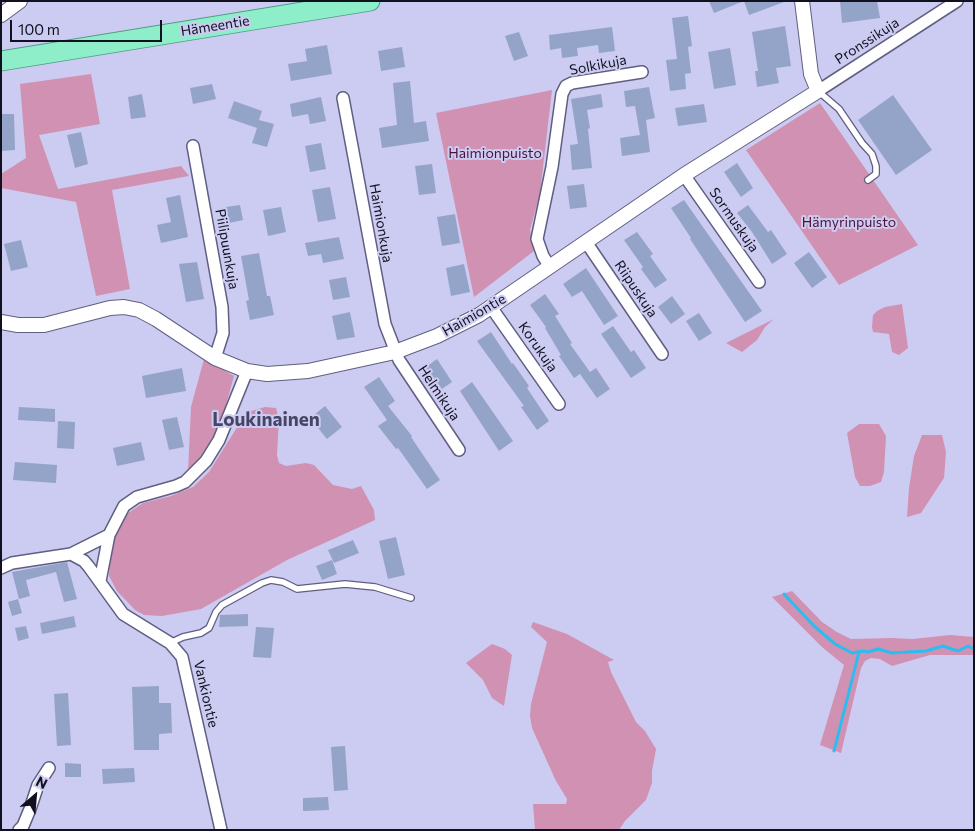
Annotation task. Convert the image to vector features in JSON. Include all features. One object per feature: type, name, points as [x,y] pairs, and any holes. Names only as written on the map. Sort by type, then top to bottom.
[{"type":"highway","name":"Hämeentie","points":[[1,61],[370,1]]},
{"type":"street","points":[[1,15],[20,1]]},
{"type":"street","points":[[802,1],[812,74],[818,91]]},
{"type":"street","name":"Pronssikuja","points":[[818,91],[957,1]]},
{"type":"street","name":"Solkikuja","points":[[550,267],[536,239],[552,167],[562,94],[566,86],[572,83],[642,72]]},
{"type":"street","name":"Haimiontie","points":[[1,322],[18,325],[44,325],[110,308],[124,307],[139,310],[156,319],[215,358],[247,370],[267,374],[308,372],[395,352],[436,336],[479,315],[684,175],[818,91]]},
{"type":"street","name":"Haimionkuja","points":[[343,98],[385,324],[395,352]]},
{"type":"street","name":"Piilipuunkuja","points":[[193,146],[222,307],[223,333],[215,358]]},
{"type":"street","name":"Sormuskuja","points":[[684,175],[759,282]]},
{"type":"street","name":"Riipuskuja","points":[[586,242],[662,354]]},
{"type":"street","name":"Korukuja","points":[[491,307],[559,404]]},
{"type":"street","name":"Helmikuja","points":[[395,352],[459,450]]},
{"type":"street","points":[[100,581],[108,534],[124,506],[137,497],[180,484],[202,466],[219,440],[247,370]]},
{"type":"street","points":[[1,568],[12,563],[71,554],[108,534]]},
{"type":"street","name":"Vankiontie","points":[[71,554],[84,561],[123,614],[170,643],[182,657],[221,830]]},
{"type":"street","points":[[19,830],[23,826],[38,785],[50,768]]},
{"type":"lane","points":[[818,91],[839,110],[872,154],[876,166],[876,174],[868,180]]},
{"type":"lane","points":[[170,643],[183,636],[201,633],[209,628],[216,612],[222,605],[262,582],[271,580],[283,582],[297,588],[344,584],[375,587],[412,598]]},
{"type":"green space","points":[[91,74],[100,124],[39,135],[58,189],[181,166],[189,176],[112,190],[130,289],[96,296],[76,202],[1,188],[1,174],[26,158],[20,84]]},
{"type":"green space","name":"Haimionpuisto","points":[[552,90],[540,193],[530,230],[534,251],[474,297],[436,113]]},
{"type":"green space","name":"Hämyrinpuisto","points":[[820,103],[918,245],[839,285],[746,150]]},
{"type":"green space","points":[[902,304],[908,348],[899,355],[892,352],[889,334],[873,332],[872,327],[873,315],[877,311],[885,307]]},
{"type":"green space","points":[[774,319],[765,327],[757,340],[742,352],[726,343]]},
{"type":"green space","points":[[204,359],[234,376],[219,430],[206,455],[188,472],[191,407]]},
{"type":"green space","points":[[265,407],[276,408],[279,419],[277,455],[279,463],[286,466],[306,463],[314,465],[333,485],[352,489],[361,486],[374,510],[375,520],[287,560],[201,609],[162,616],[144,615],[135,610],[117,591],[109,576],[110,554],[116,528],[128,513],[143,503],[171,496],[193,487],[209,472],[241,421],[251,411]]},
{"type":"green space","points":[[859,424],[879,424],[886,436],[884,472],[881,482],[870,486],[860,486],[855,477],[847,433]]},
{"type":"green space","points":[[922,435],[942,435],[946,452],[944,478],[921,513],[907,517],[914,456]]},
{"type":"green space","points":[[792,591],[822,622],[851,639],[913,639],[950,635],[974,637],[974,655],[930,655],[892,666],[880,659],[871,658],[865,661],[861,668],[841,753],[820,745],[844,665],[822,647],[772,597]]},
{"type":"green space","points":[[533,622],[567,634],[614,660],[608,662],[611,672],[636,722],[645,731],[656,749],[652,783],[646,800],[625,821],[619,830],[535,830],[533,804],[566,804],[567,799],[556,781],[532,728],[531,704],[547,642],[531,627]]},
{"type":"green space","points":[[492,644],[505,649],[512,655],[504,706],[492,698],[483,680],[466,663]]},
{"type":"building","points":[[709,1],[744,1],[714,13]]},
{"type":"building","points":[[744,1],[784,1],[784,2],[749,15]]},
{"type":"building","points":[[840,1],[877,1],[880,18],[842,23]]},
{"type":"building","points":[[688,16],[692,46],[688,47],[691,73],[685,74],[686,89],[670,91],[666,60],[677,59],[672,18]]},
{"type":"building","points":[[785,26],[791,66],[776,68],[779,83],[757,87],[755,71],[758,71],[752,32]]},
{"type":"building","points":[[612,27],[615,51],[599,53],[598,45],[577,48],[578,56],[562,58],[561,48],[550,50],[549,35]]},
{"type":"building","points":[[519,32],[528,56],[514,61],[505,36]]},
{"type":"building","points":[[327,45],[332,74],[291,81],[288,64],[307,61],[305,49]]},
{"type":"building","points":[[402,47],[405,67],[381,71],[378,51]]},
{"type":"building","points":[[730,48],[736,85],[714,89],[708,52]]},
{"type":"building","points":[[410,81],[414,123],[426,121],[429,141],[382,148],[379,128],[397,125],[393,83]]},
{"type":"building","points":[[212,84],[216,99],[193,104],[190,88]]},
{"type":"building","points":[[649,87],[655,118],[646,120],[650,152],[622,156],[620,138],[640,135],[635,106],[626,107],[624,91]]},
{"type":"building","points":[[142,94],[146,117],[131,119],[128,97]]},
{"type":"building","points":[[601,94],[603,107],[587,110],[592,168],[572,170],[570,145],[578,144],[571,99]]},
{"type":"building","points":[[893,95],[932,150],[896,175],[858,120]]},
{"type":"building","points":[[321,97],[326,121],[310,124],[308,114],[292,117],[290,104]]},
{"type":"building","points":[[234,101],[262,111],[259,120],[274,124],[267,147],[252,143],[257,128],[228,118]]},
{"type":"building","points":[[704,104],[707,122],[678,126],[675,108]]},
{"type":"building","points":[[1,114],[14,114],[15,150],[1,151]]},
{"type":"building","points":[[81,132],[88,164],[75,168],[67,135]]},
{"type":"building","points":[[321,143],[326,169],[310,172],[305,146]]},
{"type":"building","points":[[737,163],[753,188],[741,197],[724,172]]},
{"type":"building","points":[[432,164],[436,193],[419,195],[415,166]]},
{"type":"building","points":[[584,184],[587,207],[570,209],[567,186]]},
{"type":"building","points":[[330,187],[336,219],[318,222],[312,190]]},
{"type":"building","points":[[180,195],[188,237],[161,243],[157,225],[171,222],[166,198]]},
{"type":"building","points":[[684,200],[762,311],[745,322],[671,208]]},
{"type":"building","points":[[240,205],[243,220],[229,223],[226,207]]},
{"type":"building","points":[[748,205],[768,232],[771,230],[787,254],[772,264],[752,232],[737,213]]},
{"type":"building","points":[[281,207],[286,232],[268,236],[263,210]]},
{"type":"building","points":[[455,214],[460,243],[442,246],[437,217]]},
{"type":"building","points":[[637,232],[653,254],[650,256],[667,280],[655,288],[624,240]]},
{"type":"building","points":[[339,237],[344,259],[323,263],[321,254],[308,256],[305,243]]},
{"type":"building","points":[[21,240],[28,267],[11,271],[4,244]]},
{"type":"building","points":[[809,252],[827,277],[812,288],[794,263]]},
{"type":"building","points":[[259,253],[267,296],[270,296],[274,315],[250,320],[246,301],[249,300],[241,256]]},
{"type":"building","points":[[197,262],[204,299],[186,302],[179,264]]},
{"type":"building","points":[[464,264],[470,292],[451,296],[446,268]]},
{"type":"building","points":[[586,268],[618,316],[604,325],[582,291],[572,297],[563,284]]},
{"type":"building","points":[[346,277],[350,297],[333,300],[329,280]]},
{"type":"building","points":[[545,294],[559,314],[555,316],[572,343],[570,344],[590,372],[596,368],[610,389],[597,398],[580,374],[574,378],[559,356],[561,355],[546,327],[530,305]]},
{"type":"building","points":[[672,296],[685,314],[671,324],[658,307]]},
{"type":"building","points":[[350,312],[355,337],[337,340],[332,316]]},
{"type":"building","points":[[699,313],[712,333],[699,341],[686,321]]},
{"type":"building","points":[[613,326],[631,352],[634,350],[646,368],[631,378],[601,334]]},
{"type":"building","points":[[491,332],[529,386],[527,388],[549,421],[537,430],[521,407],[524,406],[477,341]]},
{"type":"building","points":[[437,359],[452,382],[442,389],[426,367]]},
{"type":"building","points":[[182,368],[186,391],[146,398],[142,376]]},
{"type":"building","points":[[379,377],[395,401],[388,406],[412,436],[440,480],[427,489],[398,448],[396,449],[378,426],[387,420],[364,387]]},
{"type":"building","points":[[472,382],[513,441],[499,451],[460,391]]},
{"type":"building","points":[[325,406],[342,427],[327,439],[310,418]]},
{"type":"building","points":[[19,407],[55,409],[55,422],[18,420]]},
{"type":"building","points":[[177,417],[184,447],[169,450],[162,420]]},
{"type":"building","points":[[58,421],[75,422],[74,449],[57,448]]},
{"type":"building","points":[[141,442],[145,460],[117,466],[113,448]]},
{"type":"building","points":[[15,462],[57,465],[56,483],[13,480]]},
{"type":"building","points":[[396,537],[405,575],[388,579],[379,541]]},
{"type":"building","points":[[353,540],[359,553],[334,563],[328,550]]},
{"type":"building","points":[[332,560],[337,574],[322,580],[316,566]]},
{"type":"building","points":[[67,562],[77,599],[64,602],[56,572],[26,580],[30,596],[19,599],[12,572]]},
{"type":"building","points":[[18,599],[22,613],[12,616],[8,602]]},
{"type":"building","points":[[248,614],[248,626],[219,627],[220,615]]},
{"type":"building","points":[[74,616],[76,627],[42,634],[40,623]]},
{"type":"building","points":[[26,626],[29,638],[18,641],[15,628]]},
{"type":"building","points":[[256,627],[274,628],[271,658],[253,657]]},
{"type":"building","points":[[159,686],[159,703],[171,703],[172,733],[159,734],[159,750],[134,750],[132,687]]},
{"type":"building","points":[[68,693],[71,745],[57,746],[54,694]]},
{"type":"building","points":[[345,746],[348,790],[334,791],[331,747]]},
{"type":"building","points":[[65,763],[81,764],[81,777],[65,777]]},
{"type":"building","points":[[134,768],[135,782],[103,784],[102,769]]},
{"type":"building","points":[[328,797],[329,810],[303,811],[303,798]]},
{"type":"waterway","points":[[784,594],[814,626],[835,644],[852,653],[878,649],[892,653],[926,651],[943,646],[958,651],[968,646],[974,649]]},
{"type":"waterway","points":[[834,751],[859,652]]},
{"type":"district","name":"Loukinainen","points":[[266,420]]}]
